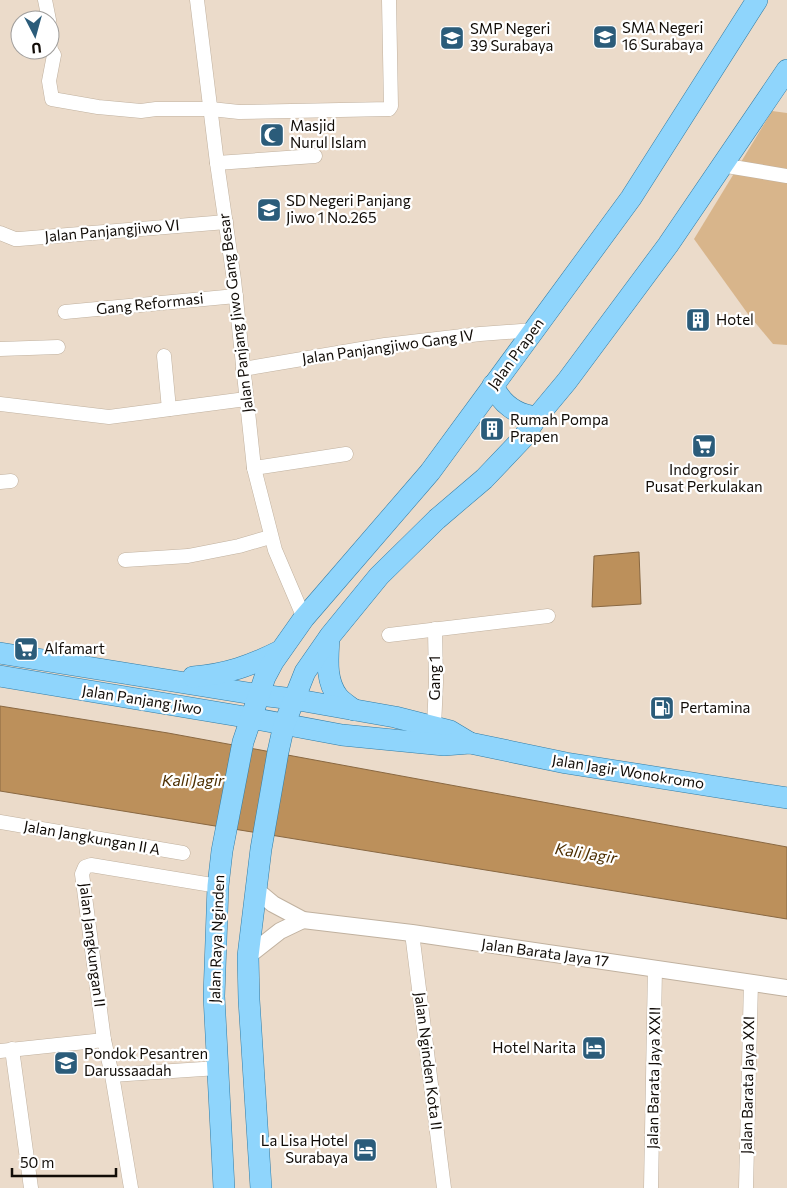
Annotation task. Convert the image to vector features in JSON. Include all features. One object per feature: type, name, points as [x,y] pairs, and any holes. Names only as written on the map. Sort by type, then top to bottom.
[{"type":"main road","name":"Jalan Prapen","points":[[260,695],[265,677],[280,651],[304,618],[497,392],[534,330],[631,198],[757,0]]},
{"type":"main road","points":[[260,1188],[248,956],[255,889],[278,752],[284,724],[305,672],[330,636],[379,576],[437,519],[484,480],[523,438],[529,415],[566,381],[668,245],[721,165],[780,92],[787,70]]},
{"type":"main road","points":[[497,392],[529,415]]},
{"type":"main road","points":[[330,636],[327,665],[330,679],[339,699],[354,710]]},
{"type":"main road","points":[[158,679],[228,672],[254,664],[280,651]]},
{"type":"main road","name":"Jalan Panjang Jiwo","points":[[0,653],[260,695]]},
{"type":"main road","name":"Jalan Panjang Jiwo","points":[[0,676],[284,724]]},
{"type":"main road","name":"Jalan Jagir Wonokromo","points":[[260,695],[293,698],[395,717],[450,730],[470,743]]},
{"type":"main road","name":"Jalan Raya Nginden","points":[[224,1188],[214,996],[218,886],[222,851],[243,742],[260,695]]},
{"type":"main road","name":"Jalan Jagir Wonokromo","points":[[284,724],[342,735],[444,745],[470,743],[566,763],[787,798]]},
{"type":"street","name":"Jalan Panjang Jiwo Gang Besar","points":[[197,0],[236,296],[254,468],[270,536],[304,618]]},
{"type":"street","points":[[53,60],[49,81],[52,99],[98,107],[141,111],[156,109],[249,112],[389,109],[391,106],[389,0]]},
{"type":"street","points":[[217,163],[315,156]]},
{"type":"street","points":[[721,165],[787,176]]},
{"type":"street","name":"Jalan Panjangjiwo VI","points":[[0,233],[19,239],[226,222]]},
{"type":"street","name":"Gang Reformasi","points":[[64,312],[236,296]]},
{"type":"street","name":"Jalan Panjangjiwo Gang IV","points":[[243,369],[385,345],[534,330]]},
{"type":"street","points":[[0,349],[58,347]]},
{"type":"street","points":[[164,356],[169,409]]},
{"type":"street","points":[[0,404],[109,417],[246,399]]},
{"type":"street","points":[[254,468],[346,454]]},
{"type":"street","points":[[125,560],[188,556],[239,546],[270,536]]},
{"type":"street","points":[[389,635],[548,616]]},
{"type":"street","name":"Gang 1","points":[[434,727],[436,682],[435,629]]},
{"type":"street","name":"Jalan Jangkungan II A","points":[[0,822],[184,853]]},
{"type":"street","name":"Jalan Jangkungan II","points":[[104,1040],[82,874],[85,867],[91,865],[218,886]]},
{"type":"street","name":"Jalan Barata Jaya 17","points":[[255,889],[273,904],[303,920],[412,933],[787,988]]},
{"type":"street","points":[[248,956],[280,930],[303,920]]},
{"type":"street","name":"Jalan Nginden Kota II","points":[[412,933],[444,1188]]},
{"type":"street","name":"Jalan Barata Jaya XXII","points":[[652,1188],[655,968]]},
{"type":"street","name":"Jalan Barata Jaya XXI","points":[[746,1188],[750,982]]},
{"type":"street","points":[[31,1188],[6,1050],[104,1040],[112,1075],[131,1188]]},
{"type":"street","points":[[112,1075],[218,1068]]},
{"type":"shaded area","points":[[772,111],[787,113],[787,345],[773,344],[748,314],[694,239]]},
{"type":"water","points":[[639,552],[641,604],[592,607],[594,556]]},
{"type":"water","name":"Kali Jagir","points":[[0,706],[168,733],[787,847],[787,919],[0,791]]},
{"type":"place","name":"SMA Negeri 16 Surabaya","points":[[605,37]]},
{"type":"place","name":"SMP Negeri 39 Surabaya","points":[[452,38]]},
{"type":"place","name":"Masjid Nurul Islam","points":[[272,135]]},
{"type":"place","name":"SD Negeri Panjang Jiwo 1 No.265","points":[[269,210]]},
{"type":"place","name":"Hotel","points":[[698,320]]},
{"type":"place","name":"Rumah Pompa Prapen","points":[[492,429]]},
{"type":"place","name":"Indogrosir Pusat Perkulakan","points":[[704,446]]},
{"type":"place","name":"Alfamart","points":[[26,649]]},
{"type":"place","name":"Pertamina","points":[[662,708]]},
{"type":"place","name":"Hotel Narita","points":[[594,1048]]},
{"type":"place","name":"Pondok Pesantren Darussaadah","points":[[66,1063]]},
{"type":"place","name":"La Lisa Hotel Surabaya","points":[[365,1150]]}]
